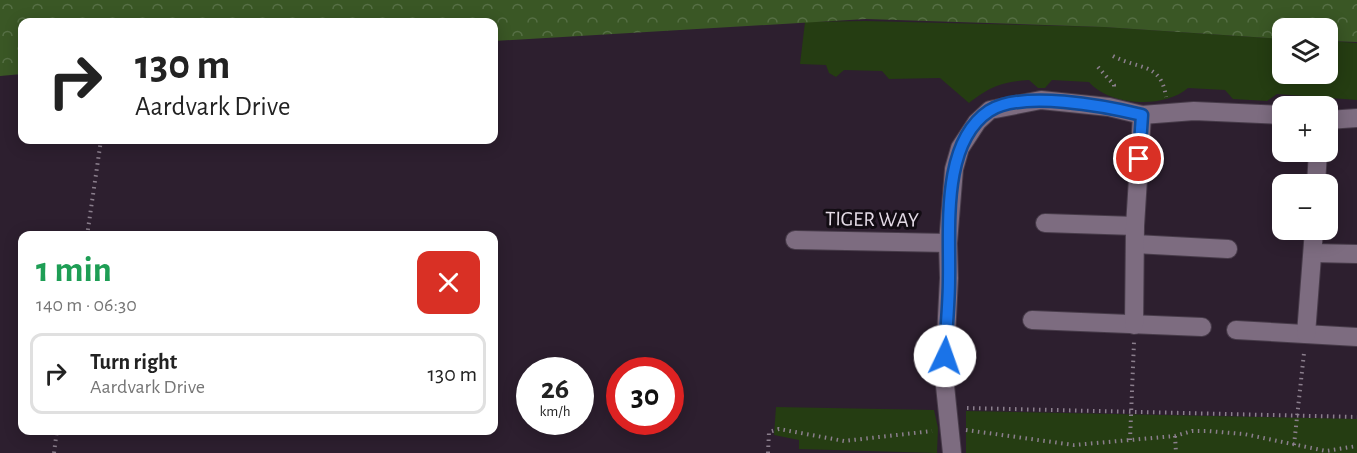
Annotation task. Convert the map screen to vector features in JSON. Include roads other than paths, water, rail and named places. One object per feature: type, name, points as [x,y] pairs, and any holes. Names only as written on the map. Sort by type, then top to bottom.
[{"type":"street","points":[[952,453],[944,376],[949,278],[948,243],[954,169],[960,147],[972,128],[990,110],[1041,100],[1109,107],[1142,115],[1194,111],[1272,115]]},
{"type":"street","points":[[1134,325],[1135,235],[1142,115]]},
{"type":"street","points":[[1338,119],[1357,118]]},
{"type":"street","points":[[1046,223],[1228,249]]},
{"type":"street","name":"TIGER WAY","points":[[795,240],[948,243]]},
{"type":"street","points":[[1306,334],[1314,240]]},
{"type":"street","points":[[1313,253],[1357,254]]},
{"type":"street","points":[[1032,320],[1202,327]]},
{"type":"street","points":[[1236,330],[1357,337]]}]
